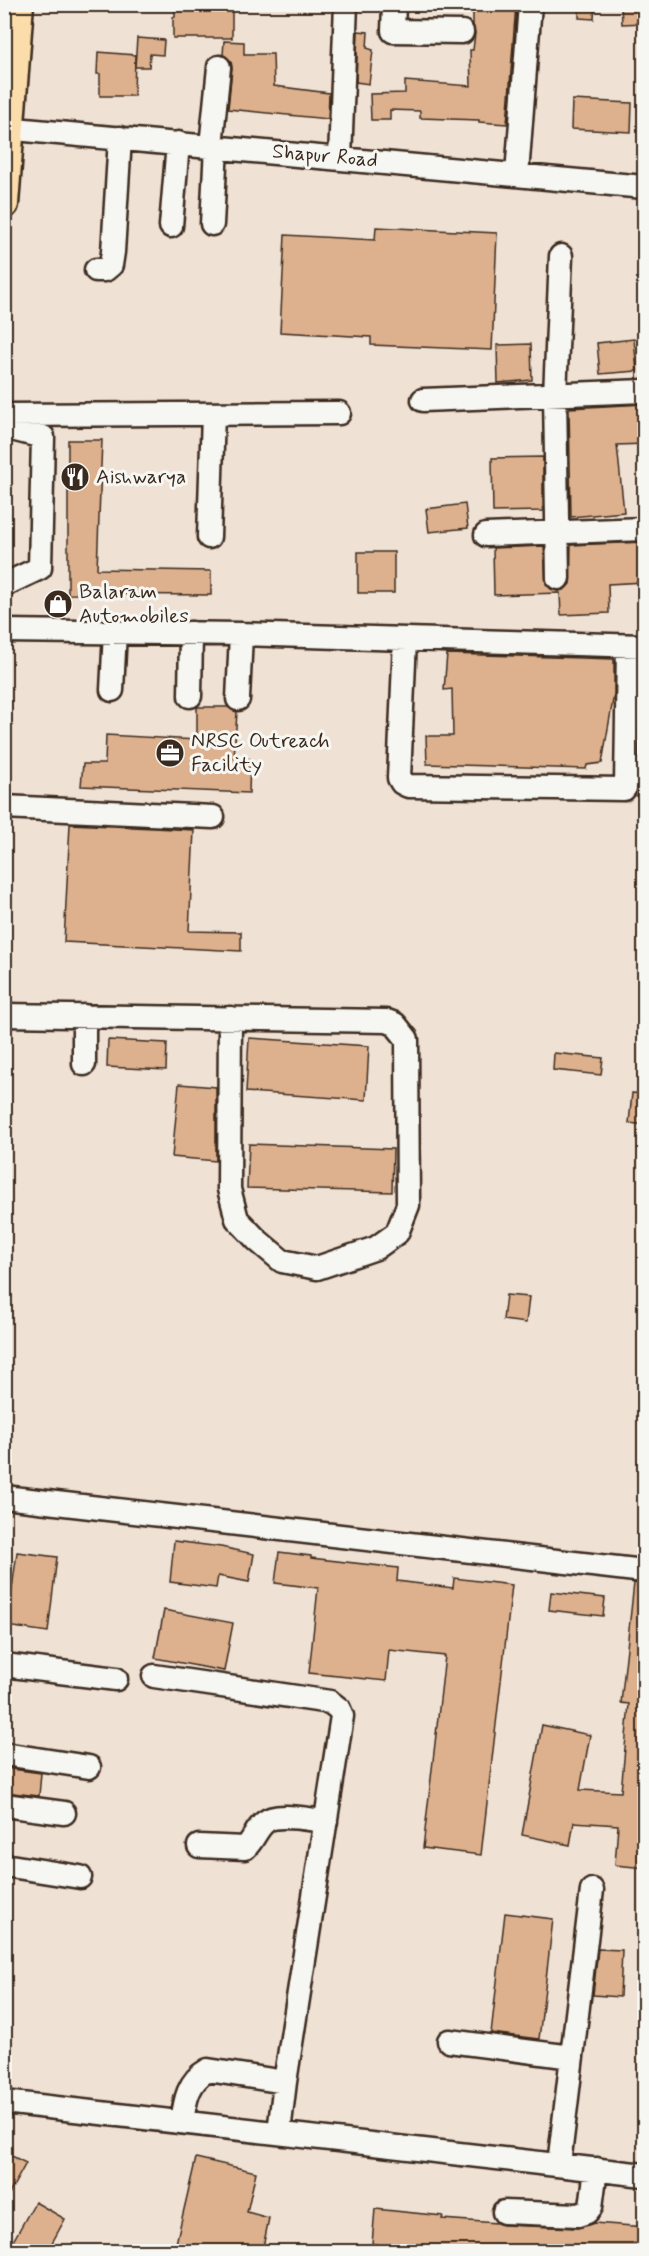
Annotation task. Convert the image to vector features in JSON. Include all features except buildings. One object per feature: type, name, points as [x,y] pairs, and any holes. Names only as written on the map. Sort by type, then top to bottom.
[{"type":"main road","points":[[4,204],[6,128],[19,4]]},
{"type":"street","points":[[340,158],[346,4]]},
{"type":"street","points":[[394,4],[393,31],[462,32]]},
{"type":"street","points":[[517,174],[531,4]]},
{"type":"street","points":[[212,224],[219,67]]},
{"type":"street","name":"Shapur Road","points":[[6,128],[645,187]]},
{"type":"street","points":[[96,270],[105,270],[111,265],[120,138]]},
{"type":"street","points":[[171,226],[178,143]]},
{"type":"street","points":[[558,578],[555,395],[561,256]]},
{"type":"street","points":[[423,400],[645,391]]},
{"type":"street","points":[[4,415],[339,413]]},
{"type":"street","points":[[209,537],[213,414]]},
{"type":"street","points":[[4,427],[42,437],[40,568],[4,585]]},
{"type":"street","points":[[486,535],[645,529]]},
{"type":"street","points":[[4,631],[241,634],[636,646],[626,786],[621,791],[408,786],[402,783],[399,778],[405,639]]},
{"type":"street","points":[[112,690],[115,632]]},
{"type":"street","points":[[190,696],[191,633]]},
{"type":"street","points":[[238,699],[241,634]]},
{"type":"street","points":[[4,807],[213,817]]},
{"type":"street","points":[[4,1015],[230,1018],[387,1021],[395,1024],[407,1039],[408,1205],[397,1233],[376,1248],[317,1268],[282,1261],[237,1220],[229,1189],[230,1018]]},
{"type":"street","points":[[84,1016],[84,1064]]},
{"type":"street","points":[[4,1497],[645,1571]]},
{"type":"street","points":[[4,1665],[116,1678]]},
{"type":"street","points":[[154,1676],[330,1702],[339,1709],[342,1716],[279,2132]]},
{"type":"street","points":[[4,1754],[89,1767]]},
{"type":"street","points":[[4,1805],[64,1813]]},
{"type":"street","points":[[199,1846],[245,1848],[253,1841],[258,1829],[266,1820],[276,1816],[326,1821]]},
{"type":"street","points":[[4,1865],[80,1877]]},
{"type":"street","points":[[559,2164],[592,1890]]},
{"type":"street","points":[[449,2042],[572,2057]]},
{"type":"street","points":[[182,2122],[190,2085],[199,2075],[208,2070],[285,2082]]},
{"type":"street","points":[[4,2102],[645,2175]]},
{"type":"street","points":[[504,2212],[578,2215],[587,2212],[591,2207],[596,2169]]},
{"type":"shaded area","points":[[5,5],[644,5],[644,2251],[5,2251]]},
{"type":"place","name":"Aishwarya","points":[[75,477]]},
{"type":"place","name":"Balaram Automobiles","points":[[58,604]]},
{"type":"place","name":"NRSC Outreach Facility","points":[[170,753]]}]
